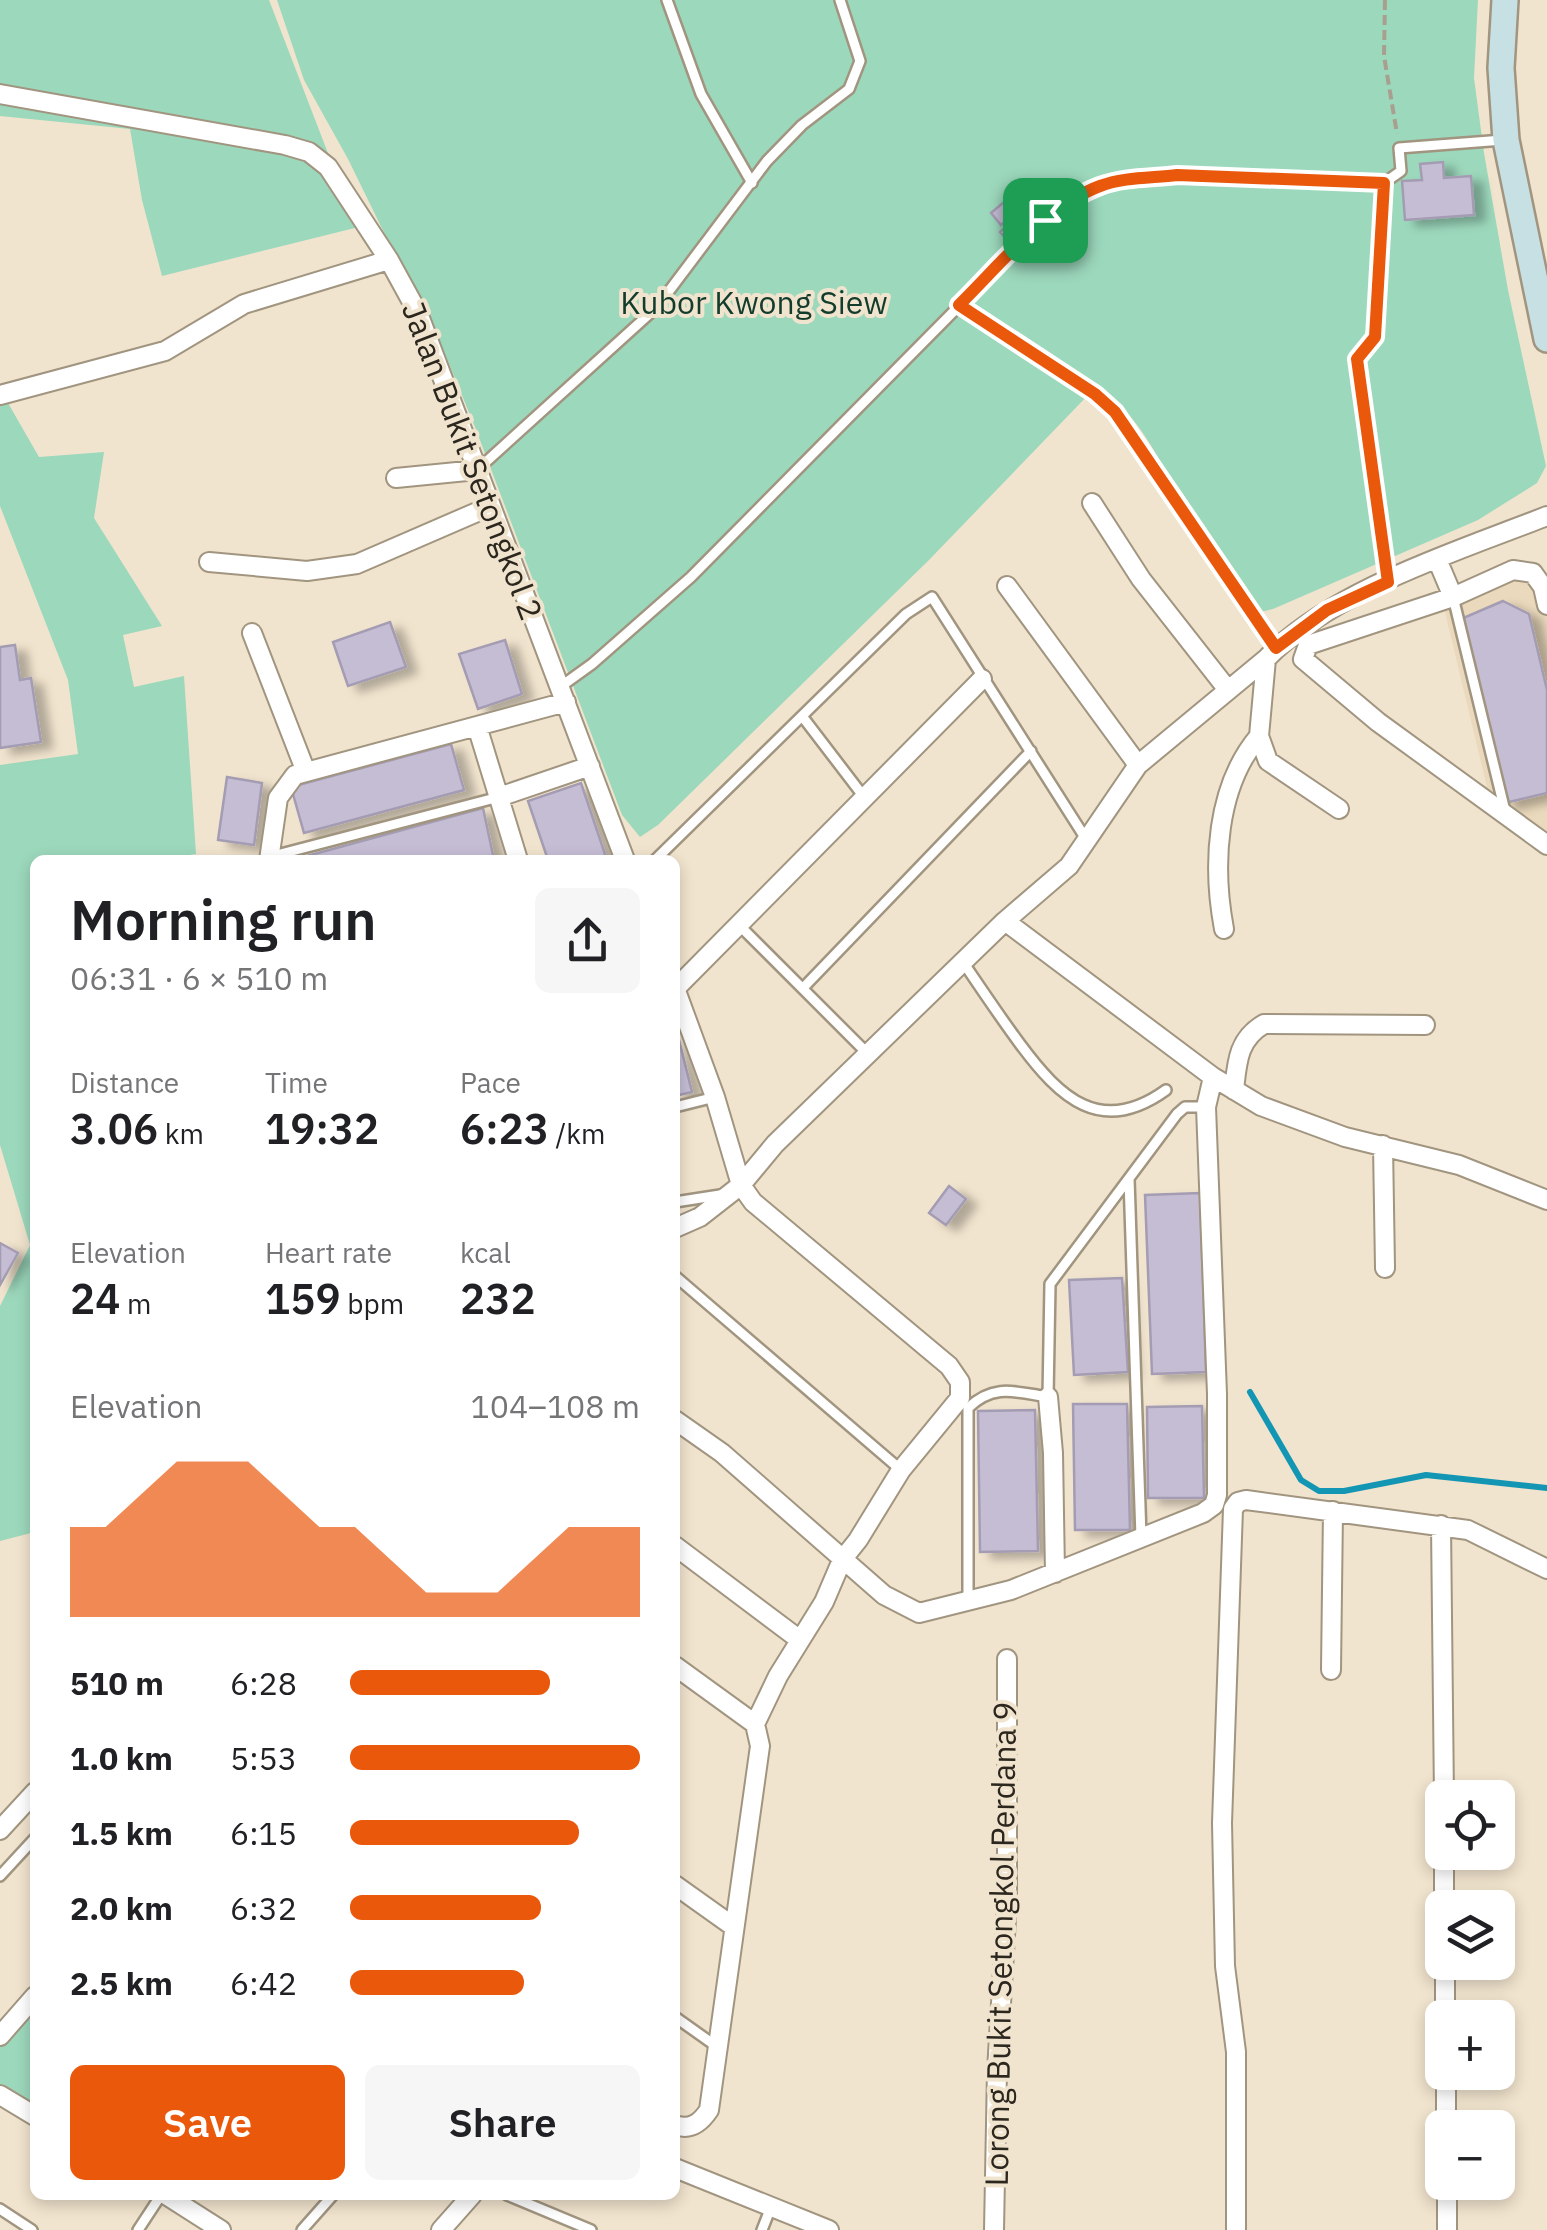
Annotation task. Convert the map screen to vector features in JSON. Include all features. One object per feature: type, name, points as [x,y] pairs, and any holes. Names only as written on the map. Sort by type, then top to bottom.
[{"type":"street","points":[[1505,0],[1501,68],[1506,140],[1544,307],[1547,338]]},
{"type":"street","name":"Jalan Bukit Setongkol 2","points":[[0,94],[286,145],[308,152],[328,167],[418,313],[623,855]]},
{"type":"street","points":[[0,395],[165,351],[244,304],[388,260]]},
{"type":"street","points":[[396,478],[477,470]]},
{"type":"street","points":[[1092,503],[1141,579],[1228,690]]},
{"type":"street","points":[[209,562],[307,571],[356,564],[491,506]]},
{"type":"street","points":[[680,1226],[700,1217],[734,1190],[775,1144],[963,962],[1069,866],[1138,765],[1271,654],[1327,610],[1547,516]]},
{"type":"street","points":[[1437,560],[1453,597]]},
{"type":"street","points":[[1547,604],[1543,587],[1533,573],[1513,570],[1453,597],[1308,646],[1303,659],[1378,722],[1547,844]]},
{"type":"street","points":[[1007,586],[1138,765]]},
{"type":"street","points":[[252,632],[306,772]]},
{"type":"street","points":[[1271,654],[1260,736],[1268,761],[1339,809]]},
{"type":"street","points":[[680,983],[982,679]]},
{"type":"street","points":[[270,855],[278,798],[294,774],[477,726],[563,694]]},
{"type":"street","points":[[477,726],[516,855]]},
{"type":"street","points":[[1224,929],[1218,856],[1223,820],[1238,764],[1260,736]]},
{"type":"street","points":[[499,797],[590,766]]},
{"type":"street","points":[[1005,922],[1213,1077],[1275,1113],[1345,1137],[1460,1165],[1547,1200]]},
{"type":"street","points":[[680,1014],[716,1098],[734,1190],[948,1366],[960,1382],[960,1398],[901,1470],[842,1560],[824,1602],[755,1724],[760,1746],[709,2110],[702,2121],[680,2125]]},
{"type":"street","points":[[1234,1090],[1238,1052],[1252,1031],[1264,1024],[1425,1025]]},
{"type":"street","points":[[680,1424],[722,1453],[884,1595],[919,1613],[968,1602],[1055,1573],[1141,1540],[1214,1505],[1217,1394],[1206,1107],[1213,1077]]},
{"type":"street","points":[[1383,1146],[1385,1268]]},
{"type":"street","points":[[1048,1398],[1055,1573]]},
{"type":"street","points":[[1236,2230],[1236,2052],[1225,1966],[1223,1898],[1233,1509],[1246,1500],[1468,1530],[1547,1570]]},
{"type":"street","points":[[1331,1670],[1333,1511]]},
{"type":"street","points":[[1442,1526],[1444,1780]]},
{"type":"street","points":[[680,1550],[800,1640]]},
{"type":"street","name":"Lorong Bukit Setongkol Perdana 9","points":[[994,2230],[1007,1902],[1008,1659]]},
{"type":"street","points":[[680,1670],[755,1724]]},
{"type":"street","points":[[0,1830],[30,1797]]},
{"type":"street","points":[[680,1889],[734,1926]]},
{"type":"street","points":[[3,2025],[30,2001]]},
{"type":"street","points":[[0,2095],[30,2113]]},
{"type":"street","points":[[680,2170],[829,2230]]},
{"type":"street","points":[[178,2200],[221,2230]]},
{"type":"street","points":[[441,2230],[468,2200]]},
{"type":"street","points":[[1447,2200],[1447,2230]]},
{"type":"lane","points":[[668,0],[701,94],[752,183]]},
{"type":"lane","points":[[477,470],[657,307],[782,146],[848,88],[860,61],[840,0]]},
{"type":"lane","points":[[563,694],[691,578],[1045,220],[1100,186],[1177,175],[1384,183],[1401,171],[1399,148],[1506,140]]},
{"type":"lane","points":[[959,305],[1095,394],[1115,412],[1271,654]]},
{"type":"lane","points":[[660,855],[906,614],[932,597],[1087,841]]},
{"type":"lane","points":[[1453,597],[1504,811]]},
{"type":"lane","points":[[802,716],[864,797]]},
{"type":"lane","points":[[803,988],[1031,751]]},
{"type":"lane","points":[[284,855],[499,797]]},
{"type":"lane","points":[[738,924],[868,1054]]},
{"type":"lane","points":[[963,962],[1044,1077],[1076,1103],[1126,1111],[1166,1090]]},
{"type":"lane","points":[[680,1106],[716,1098]]},
{"type":"lane","points":[[968,1602],[968,1408],[981,1395],[1002,1390],[1048,1398],[1050,1284],[1177,1114],[1186,1107],[1206,1107]]},
{"type":"lane","points":[[1129,1179],[1141,1540]]},
{"type":"lane","points":[[680,1201],[734,1190]]},
{"type":"lane","points":[[680,1280],[901,1470]]},
{"type":"lane","points":[[0,1876],[30,1843]]},
{"type":"lane","points":[[680,2020],[718,2047]]},
{"type":"lane","points":[[138,2230],[171,2200]]},
{"type":"lane","points":[[302,2230],[328,2200]]},
{"type":"lane","points":[[519,2200],[591,2230]]},
{"type":"lane","points":[[762,2230],[771,2207]]},
{"type":"lane","points":[[0,2209],[32,2230]]},
{"type":"path","points":[[1384,0],[1384,56],[1399,148]]},
{"type":"path","points":[[1384,183],[1375,337],[1357,359],[1388,582]]},
{"type":"shaded area","points":[[1515,575],[1535,578],[1547,601],[1547,848],[1491,804],[1443,604]]},
{"type":"green space","points":[[0,0],[269,0],[331,161],[367,225],[162,276],[142,200],[130,129],[0,116]]},
{"type":"green space","name":"Kubor Kwong Siew","points":[[277,0],[1478,0],[1474,78],[1484,153],[1508,290],[1546,466],[1537,483],[1478,520],[1256,613],[1201,534],[1137,424],[1122,407],[1091,392],[929,560],[658,825],[640,837],[622,815],[426,308],[304,80]]},
{"type":"green space","points":[[0,389],[39,457],[104,452],[94,518],[162,626],[123,635],[134,687],[184,676],[196,854],[30,855],[30,1245],[0,1145],[0,765],[78,754],[68,680],[0,506]]},
{"type":"green space","points":[[30,1245],[30,1533],[0,1541],[0,1306]]},
{"type":"green space","points":[[30,1987],[30,2108],[0,2089],[0,2021]]},
{"type":"building","points":[[1443,162],[1444,178],[1471,176],[1474,215],[1405,220],[1402,181],[1422,180],[1420,164]]},
{"type":"building","points":[[1004,202],[1014,214],[1001,225],[991,213]]},
{"type":"building","points":[[1020,212],[1032,224],[1012,245],[1000,232]]},
{"type":"building","points":[[1503,601],[1529,614],[1547,690],[1547,793],[1505,803],[1461,619]]},
{"type":"building","points":[[390,622],[406,667],[348,686],[333,642]]},
{"type":"building","points":[[505,640],[522,694],[478,709],[459,654]]},
{"type":"building","points":[[15,645],[20,680],[31,678],[41,742],[0,748],[0,647]]},
{"type":"building","points":[[451,744],[464,790],[304,833],[291,787]]},
{"type":"building","points":[[227,777],[262,783],[254,845],[218,840]]},
{"type":"building","points":[[581,783],[605,855],[546,855],[528,801]]},
{"type":"building","points":[[483,808],[493,855],[311,855]]},
{"type":"building","points":[[680,1044],[692,1092],[680,1095]]},
{"type":"building","points":[[949,1186],[966,1199],[946,1225],[929,1213]]},
{"type":"building","points":[[1200,1193],[1206,1372],[1152,1374],[1145,1195]]},
{"type":"building","points":[[0,1243],[18,1253],[0,1285]]},
{"type":"building","points":[[1122,1278],[1128,1372],[1074,1375],[1069,1280]]},
{"type":"building","points":[[1073,1404],[1127,1404],[1130,1530],[1075,1530]]},
{"type":"building","points":[[1202,1406],[1204,1498],[1148,1498],[1147,1407]]},
{"type":"building","points":[[1035,1410],[1038,1551],[980,1552],[978,1411]]},
{"type":"waterway","points":[[1250,1392],[1301,1480],[1319,1491],[1344,1491],[1426,1475],[1547,1488]]},
{"type":"route","points":[[1177,175],[1384,183],[1375,337],[1357,359],[1388,582],[1310,620],[1276,648],[1115,412],[1095,394],[959,305],[1045,220],[1100,186],[1130,180],[1177,175]]}]
